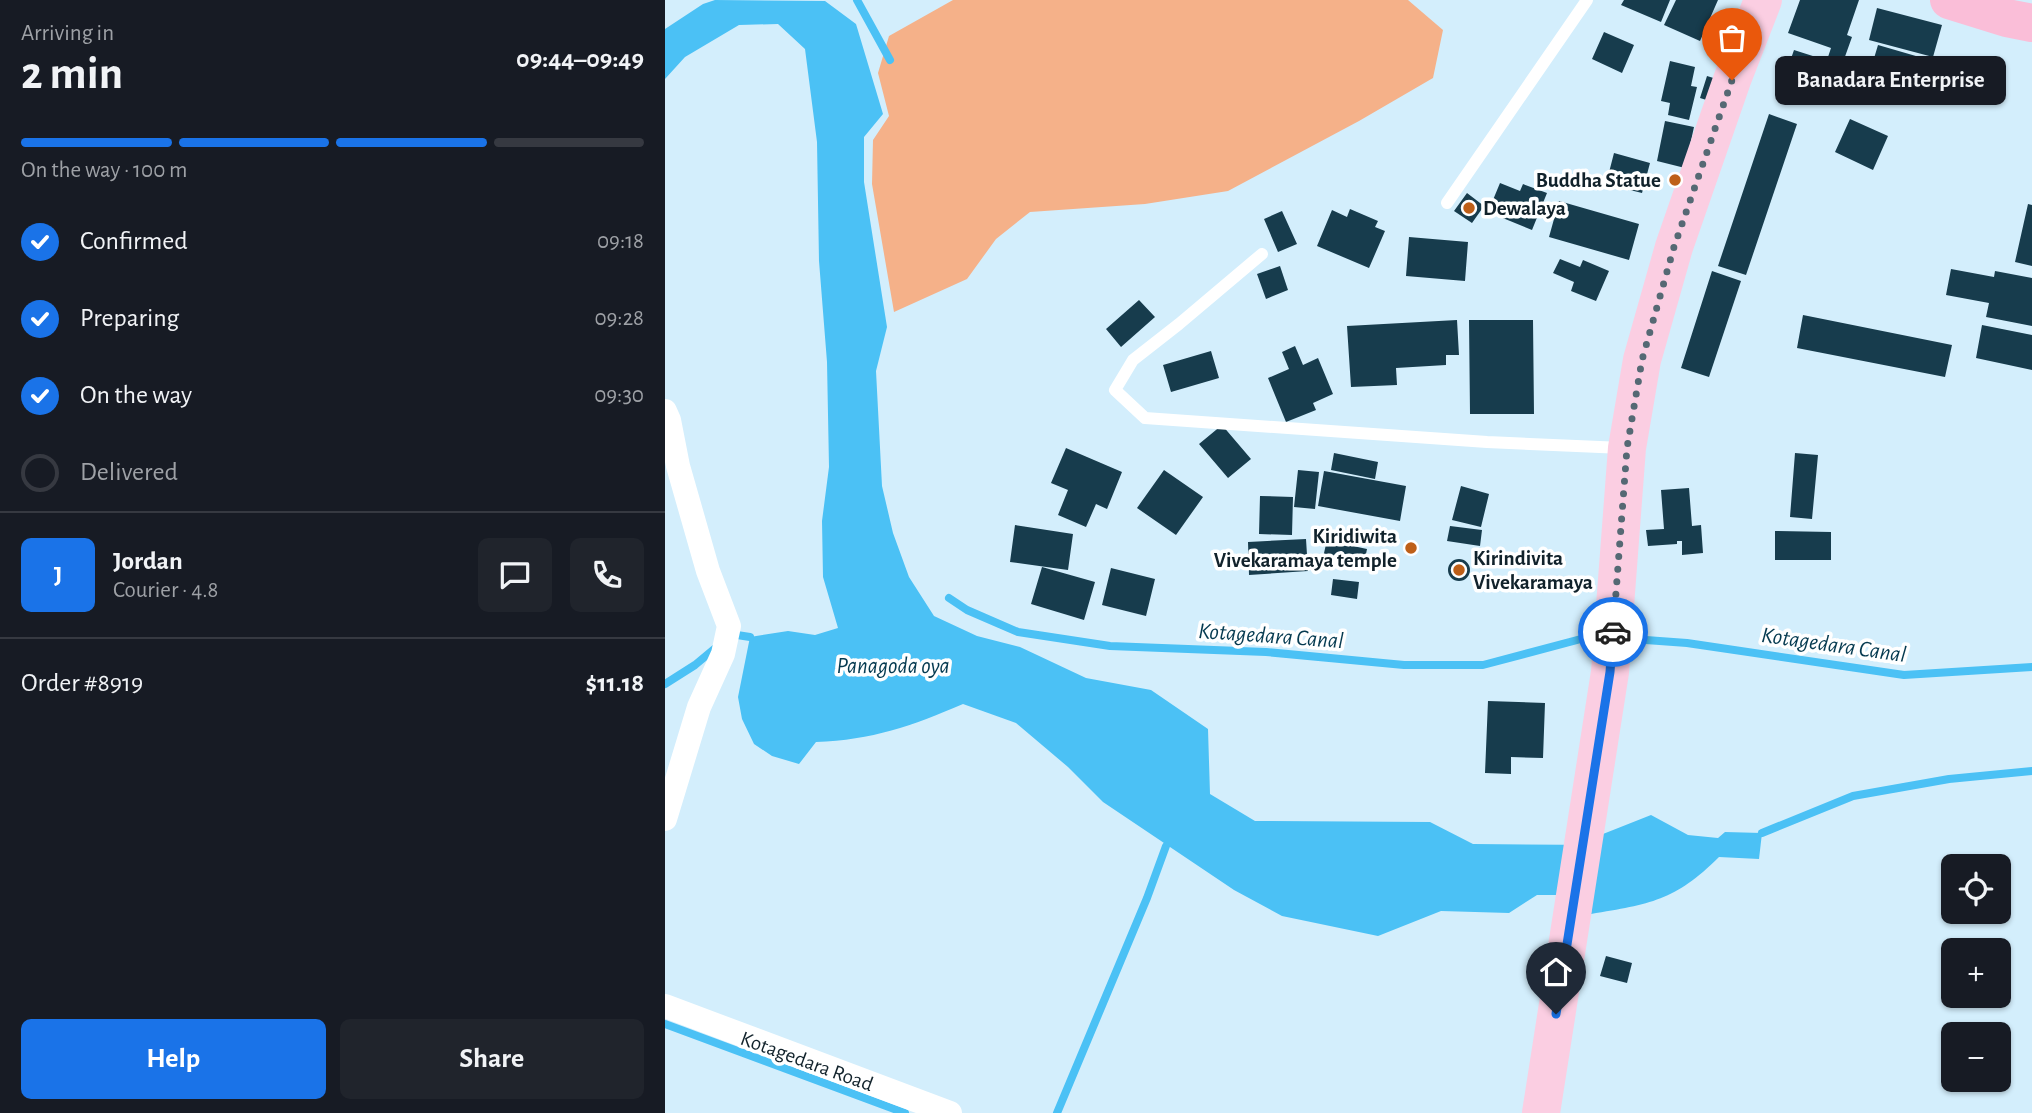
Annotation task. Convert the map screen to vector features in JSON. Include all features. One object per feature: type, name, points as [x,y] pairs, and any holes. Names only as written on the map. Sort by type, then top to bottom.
[{"type":"highway","points":[[1949,0],[2017,17]]},
{"type":"main road","points":[[1541,1113],[1610,672],[1627,448],[1642,360],[1674,247],[1763,0]]},
{"type":"street","points":[[665,411],[708,571],[729,626],[723,654],[699,707],[665,819]]},
{"type":"street","name":"Kotagedara Road","points":[[665,1006],[950,1113]]},
{"type":"lane","points":[[1447,203],[1587,0]]},
{"type":"lane","points":[[1262,254],[1133,360],[1115,390],[1145,418],[1487,442],[1627,448]]},
{"type":"shaded area","points":[[953,0],[1408,0],[1443,30],[1433,78],[1228,191],[1145,204],[1030,212],[996,239],[967,279],[894,312],[872,184],[873,140],[889,116],[878,73],[889,36]]},
{"type":"water","name":"Panagoda oya","points":[[715,0],[825,1],[856,24],[883,114],[864,137],[864,182],[887,327],[876,371],[882,486],[893,533],[909,577],[934,616],[977,636],[1020,647],[1086,678],[1151,690],[1208,729],[1210,794],[1255,821],[1430,822],[1473,844],[1601,845],[1603,834],[1651,815],[1688,835],[1718,838],[1725,832],[1762,833],[1759,859],[1719,857],[1675,892],[1630,907],[1591,914],[1593,895],[1537,895],[1509,913],[1441,911],[1378,936],[1282,916],[1234,890],[1103,802],[1068,767],[1016,723],[963,704],[874,735],[816,742],[799,764],[772,756],[754,744],[742,719],[738,697],[750,637],[788,631],[815,635],[838,628],[823,577],[822,521],[829,467],[827,362],[819,261],[817,142],[805,49],[778,24],[739,25],[685,57],[665,79],[665,29],[703,4]]},
{"type":"building","points":[[1624,0],[1670,0],[1661,22],[1621,5]]},
{"type":"building","points":[[1676,0],[1718,0],[1700,41],[1664,25]]},
{"type":"building","points":[[1800,0],[1859,0],[1847,35],[1852,37],[1842,65],[1827,60],[1831,48],[1788,33]]},
{"type":"building","points":[[1877,8],[1942,25],[1933,57],[1869,40]]},
{"type":"building","points":[[1604,32],[1634,45],[1622,73],[1592,59]]},
{"type":"building","points":[[1878,45],[1933,61],[1921,102],[1866,85]]},
{"type":"building","points":[[1794,50],[1819,58],[1810,85],[1785,76]]},
{"type":"building","points":[[1670,61],[1695,67],[1691,86],[1697,87],[1689,120],[1668,115],[1670,103],[1661,101]]},
{"type":"building","points":[[1707,76],[1720,80],[1713,102],[1700,98]]},
{"type":"building","points":[[1769,114],[1797,124],[1746,275],[1718,266]]},
{"type":"building","points":[[1850,119],[1888,136],[1873,170],[1835,152]]},
{"type":"building","points":[[1665,121],[1694,127],[1685,168],[1657,161]]},
{"type":"building","points":[[1614,153],[1650,163],[1642,193],[1606,184]]},
{"type":"building","points":[[1500,183],[1520,191],[1523,184],[1547,193],[1532,230],[1488,212]]},
{"type":"building","name":"Dewalaya","points":[[1467,193],[1484,206],[1472,223],[1454,211]]},
{"type":"building","points":[[1559,201],[1639,224],[1629,260],[1549,237]]},
{"type":"building","points":[[2028,204],[2032,205],[2032,266],[2015,262]]},
{"type":"building","points":[[1350,209],[1378,221],[1375,227],[1385,231],[1369,268],[1317,246],[1332,210],[1347,217]]},
{"type":"building","points":[[1282,211],[1297,244],[1278,252],[1264,219]]},
{"type":"building","points":[[1409,237],[1468,242],[1465,281],[1406,276]]},
{"type":"building","points":[[1560,259],[1580,267],[1583,260],[1609,271],[1596,301],[1571,291],[1574,282],[1553,273]]},
{"type":"building","points":[[1280,266],[1288,290],[1266,299],[1257,274]]},
{"type":"building","points":[[1951,269],[1994,277],[1995,271],[2032,278],[2032,326],[1986,317],[1989,303],[1946,295]]},
{"type":"building","points":[[1712,271],[1741,281],[1709,377],[1681,368]]},
{"type":"building","points":[[1139,300],[1155,317],[1121,347],[1106,329]]},
{"type":"building","points":[[1803,315],[1952,345],[1945,377],[1797,348]]},
{"type":"building","points":[[1457,320],[1459,355],[1446,355],[1446,365],[1396,368],[1397,385],[1351,387],[1347,326]]},
{"type":"building","points":[[1469,320],[1533,320],[1534,414],[1470,414]]},
{"type":"building","points":[[1982,325],[2032,335],[2032,370],[1976,358]]},
{"type":"building","points":[[1295,346],[1303,365],[1318,358],[1333,394],[1313,403],[1316,410],[1286,422],[1268,378],[1289,369],[1282,352]]},
{"type":"building","points":[[1211,351],[1219,378],[1171,392],[1163,365]]},
{"type":"building","points":[[1222,425],[1251,459],[1228,478],[1199,444]]},
{"type":"building","points":[[1066,448],[1122,472],[1107,509],[1096,504],[1086,527],[1058,515],[1068,490],[1051,483]]},
{"type":"building","points":[[1334,453],[1378,462],[1375,479],[1331,470]]},
{"type":"building","points":[[1795,453],[1818,455],[1812,519],[1790,517]]},
{"type":"building","points":[[1164,470],[1203,497],[1176,535],[1137,508]]},
{"type":"building","points":[[1298,470],[1319,472],[1315,509],[1294,507]]},
{"type":"building","points":[[1324,471],[1406,486],[1400,521],[1318,506]]},
{"type":"building","name":"Kirindivita Vivekaramaya","points":[[1461,486],[1489,494],[1481,527],[1452,520]]},
{"type":"building","points":[[1689,488],[1692,526],[1701,525],[1703,553],[1682,555],[1682,541],[1677,541],[1677,544],[1648,546],[1646,530],[1664,529],[1661,490]]},
{"type":"building","points":[[1260,496],[1293,497],[1292,535],[1259,534]]},
{"type":"building","points":[[1015,525],[1073,534],[1068,570],[1010,562]]},
{"type":"building","points":[[1450,526],[1482,530],[1480,546],[1447,541]]},
{"type":"building","points":[[1329,531],[1355,537],[1353,546],[1367,549],[1364,564],[1349,561],[1347,568],[1322,562]]},
{"type":"building","points":[[1775,531],[1831,532],[1831,560],[1775,560]]},
{"type":"building","points":[[1306,539],[1308,571],[1249,575],[1248,542]]},
{"type":"building","name":"Kirindivita Vivekaramaya","points":[[1459,559],[1467,562],[1470,570],[1467,578],[1459,581],[1451,578],[1448,570],[1451,562]]},
{"type":"building","points":[[1042,567],[1095,582],[1084,620],[1031,604]]},
{"type":"building","points":[[1111,568],[1155,579],[1146,616],[1102,605]]},
{"type":"building","points":[[1333,579],[1359,582],[1357,599],[1331,595]]},
{"type":"building","points":[[1488,701],[1545,703],[1543,758],[1511,757],[1511,774],[1485,773]]},
{"type":"building","points":[[1606,956],[1632,963],[1627,983],[1600,976]]},
{"type":"waterway","points":[[857,0],[890,60]]},
{"type":"waterway","name":"Kotagedara Canal","points":[[949,598],[967,610],[1018,632],[1110,646],[1266,652],[1404,665],[1483,665],[1596,635]]},
{"type":"waterway","points":[[730,639],[737,635],[750,637]]},
{"type":"waterway","name":"Kotagedara Canal","points":[[1632,639],[1687,643],[1904,675],[2032,667]]},
{"type":"waterway","points":[[665,684],[695,665],[719,645]]},
{"type":"waterway","points":[[1762,833],[1853,796],[1949,779],[2032,771]]},
{"type":"waterway","points":[[1057,1113],[1166,846]]},
{"type":"waterway","points":[[665,1024],[905,1113]]},
{"type":"way so far","points":[[1613,632],[1627,448],[1642,360],[1674,247],[1732,80]]},
{"type":"place","name":"Banadara Enterprise","points":[[1732,80]]},
{"type":"place","name":"Buddha Statue","points":[[1675,180]]},
{"type":"place","name":"Dewalaya","points":[[1469,208]]},
{"type":"place","name":"Kiridiwita Vivekaramaya temple","points":[[1411,548]]},
{"type":"place","name":"Kirindivita Vivekaramaya","points":[[1459,570]]},
{"type":"route","points":[[1556,1014],[1610,672],[1613,632]]}]
